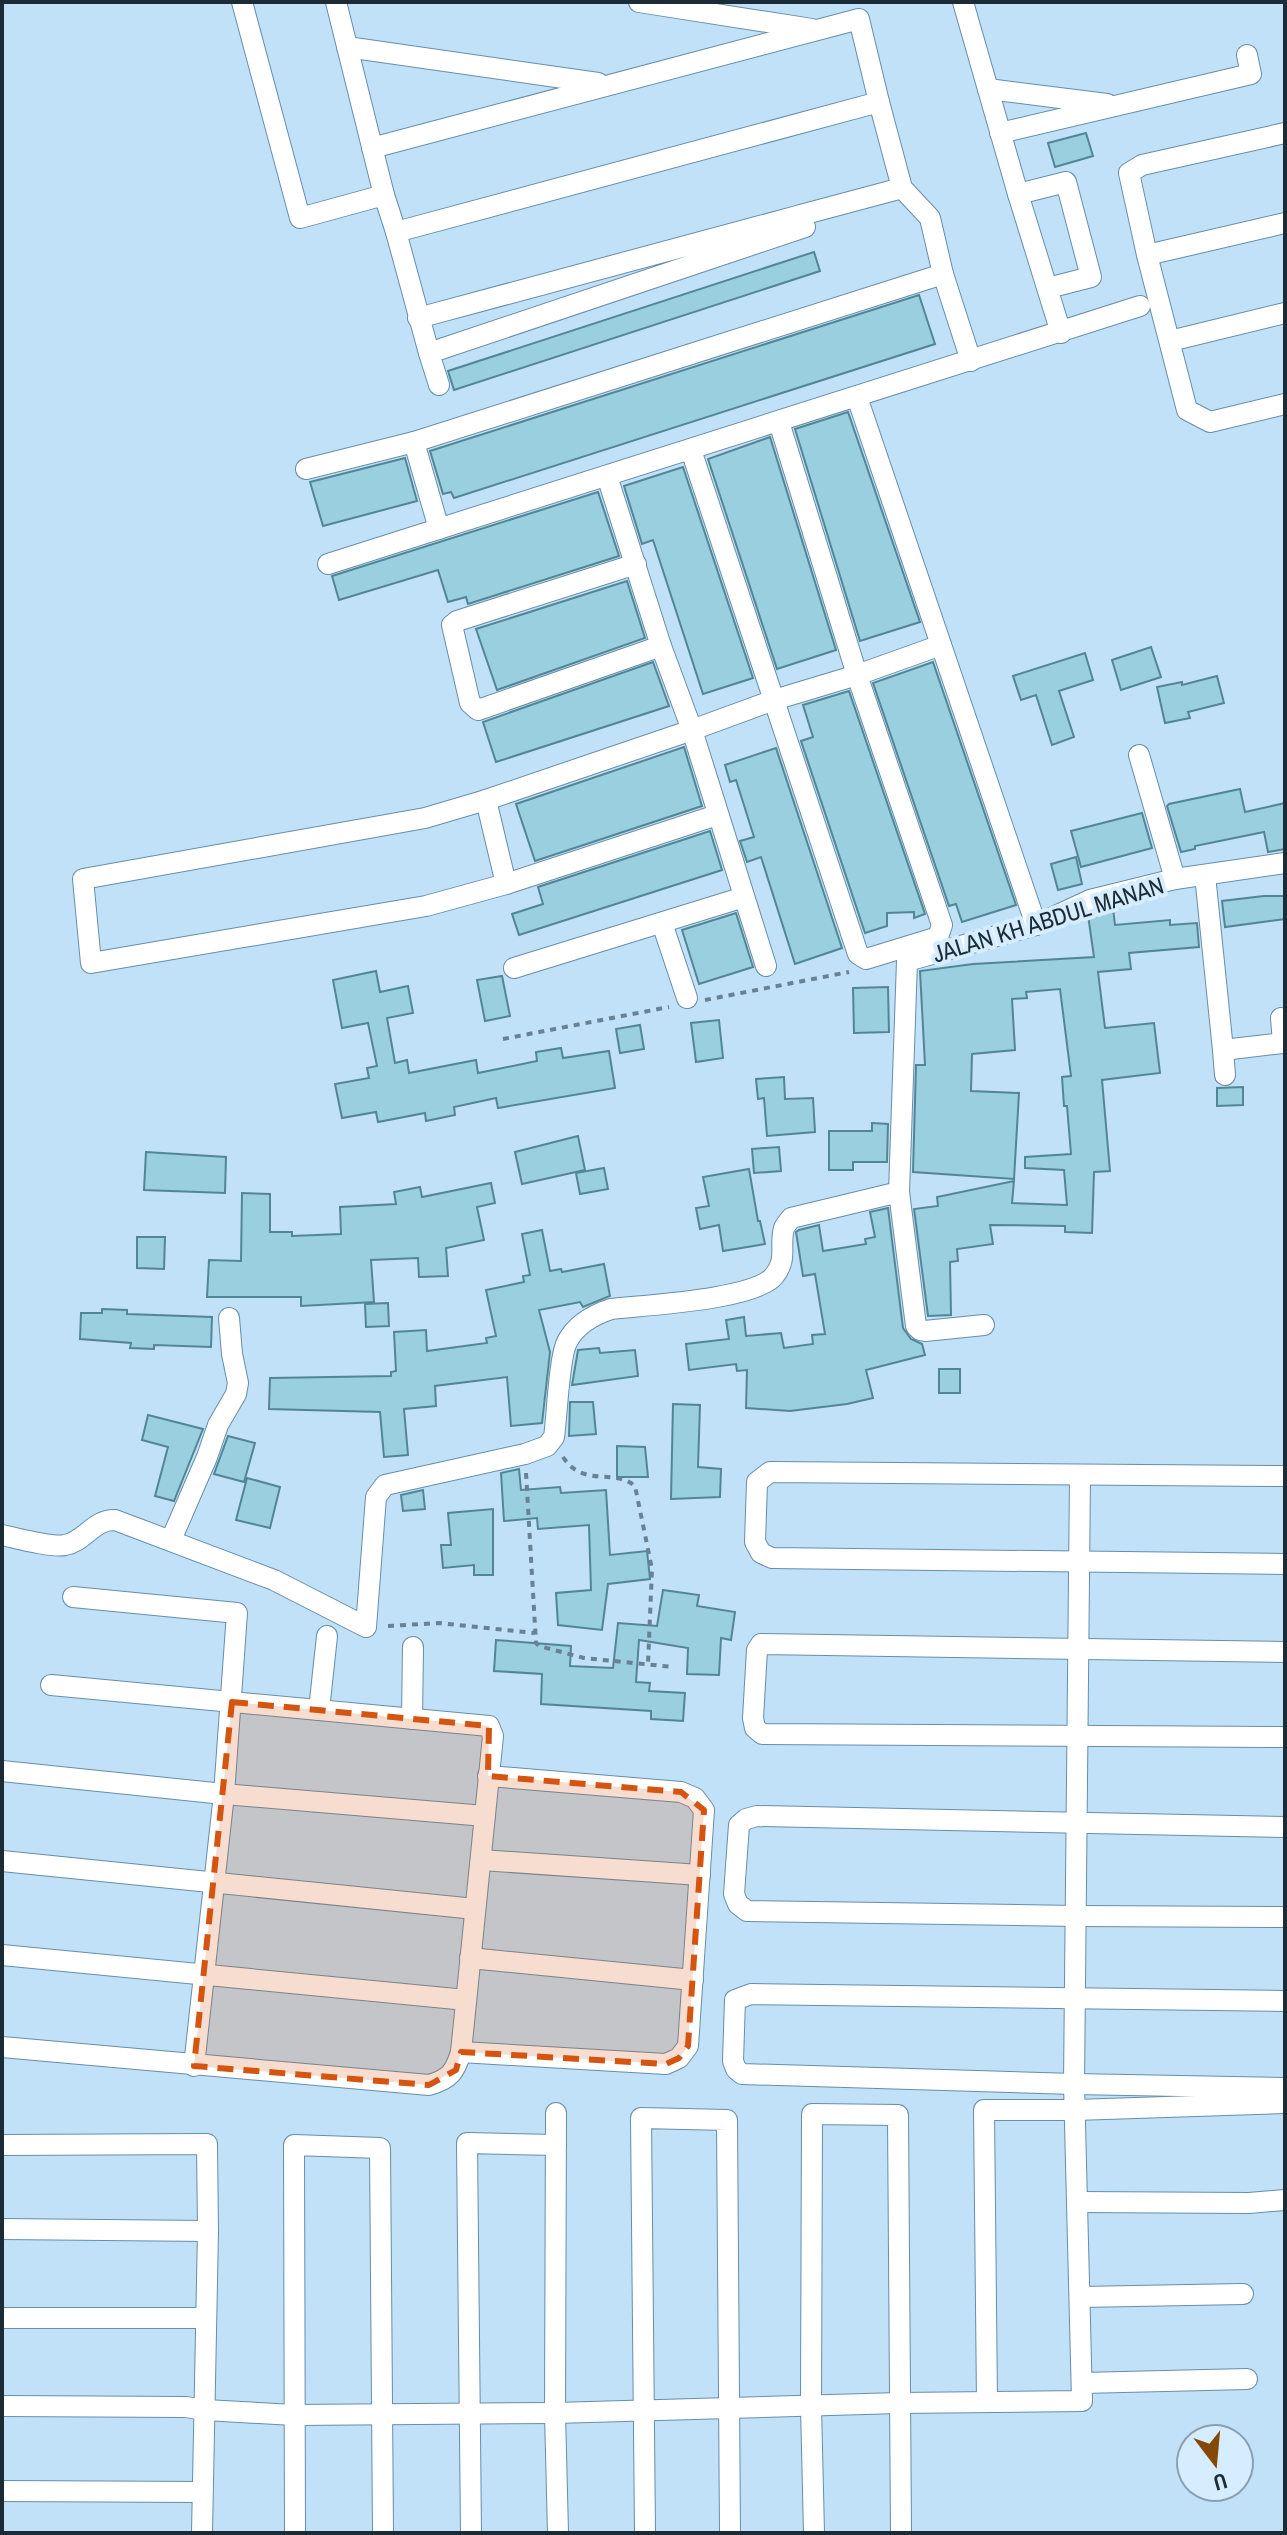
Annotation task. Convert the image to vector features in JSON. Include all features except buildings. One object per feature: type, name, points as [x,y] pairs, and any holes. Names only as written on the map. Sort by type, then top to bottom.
[{"type":"street","points":[[242,2],[300,218],[384,195]]},
{"type":"street","points":[[336,2],[384,195],[439,385]]},
{"type":"street","points":[[639,2],[820,30]]},
{"type":"street","points":[[963,2],[1061,333]]},
{"type":"street","points":[[372,148],[859,19],[902,188],[930,218],[943,274],[971,361]]},
{"type":"street","points":[[347,47],[610,85]]},
{"type":"street","points":[[1000,133],[1251,74],[1247,55]]},
{"type":"street","points":[[988,89],[1122,106]]},
{"type":"street","points":[[396,232],[879,102]]},
{"type":"street","points":[[1285,133],[1142,165],[1129,173],[1187,410],[1210,422],[1285,404]]},
{"type":"street","points":[[1018,194],[1066,182],[1091,277],[1048,288]]},
{"type":"street","points":[[418,318],[902,188]]},
{"type":"street","points":[[429,353],[805,227],[801,215]]},
{"type":"street","points":[[1147,255],[1285,223]]},
{"type":"street","points":[[306,469],[414,442],[943,274]]},
{"type":"street","points":[[328,564],[1140,306]]},
{"type":"street","points":[[1170,341],[1285,313]]},
{"type":"street","points":[[857,397],[1036,925]]},
{"type":"street","points":[[691,450],[858,954],[866,959],[938,937],[942,925],[857,675],[779,422]]},
{"type":"street","points":[[414,442],[439,529]]},
{"type":"street","points":[[607,476],[661,646],[692,730],[766,966]]},
{"type":"street","points":[[636,564],[452,625],[470,703],[478,710],[661,646]]},
{"type":"street","points":[[717,815],[506,884],[426,906],[91,963],[83,879],[425,818],[941,645]]},
{"type":"street","points":[[1139,755],[1175,879]]},
{"type":"street","points":[[486,800],[506,884]]},
{"type":"street","name":"JALAN KH ABDUL MANAN","points":[[899,1192],[907,961],[1036,925],[1090,900],[1175,879],[1285,863]]},
{"type":"street","points":[[1205,875],[1225,1075]]},
{"type":"street","points":[[514,968],[744,897]]},
{"type":"street","points":[[662,923],[687,998]]},
{"type":"street","points":[[1223,1050],[1283,1043],[1281,1018]]},
{"type":"street","points":[[2,1535],[62,1546],[109,1519],[274,1580],[366,1627],[376,1497],[385,1485],[525,1454],[547,1446],[554,1437],[565,1345],[575,1330],[592,1316],[611,1309],[732,1294],[762,1285],[773,1278],[782,1264],[784,1229],[791,1218],[899,1192],[916,1326],[925,1331],[984,1325]]},
{"type":"street","points":[[171,1540],[218,1425],[236,1394],[238,1383],[229,1318]]},
{"type":"street","points":[[1285,1476],[770,1472],[757,1482],[755,1542],[761,1553],[772,1558],[1285,1564]]},
{"type":"street","points":[[2,2406],[186,2407],[294,2415],[555,2413],[1082,2401],[1074,2084],[1080,1476]]},
{"type":"street","points":[[73,1597],[237,1613],[224,1794],[194,2066]]},
{"type":"street","points":[[319,1710],[327,1636]]},
{"type":"street","points":[[1285,1652],[761,1644],[757,1650],[753,1718],[755,1728],[762,1734],[1285,1737]]},
{"type":"street","points":[[412,1719],[413,1647]]},
{"type":"street","points":[[2,2047],[429,2085],[447,2080],[456,2070],[461,2052],[493,1736],[489,1726],[51,1685]]},
{"type":"street","points":[[2,1771],[485,1816]]},
{"type":"street","points":[[461,2052],[666,2064],[679,2058],[688,2046],[704,1810],[695,1798],[681,1792],[488,1776]]},
{"type":"street","points":[[1285,1827],[757,1816],[739,1825],[734,1894],[738,1904],[747,1911],[1285,1917]]},
{"type":"street","points":[[481,1860],[700,1875]]},
{"type":"street","points":[[2,1861],[475,1909]]},
{"type":"street","points":[[2,1955],[466,2000]]},
{"type":"street","points":[[470,1958],[693,1980]]},
{"type":"street","points":[[1285,2001],[742,1995],[735,2000],[733,2061],[742,2074],[1285,2088]]},
{"type":"street","points":[[987,2402],[984,2110],[1285,2103]]},
{"type":"street","points":[[556,2113],[555,2413],[558,2533]]},
{"type":"street","points":[[814,2533],[812,2114],[898,2115],[901,2533]]},
{"type":"street","points":[[645,2533],[641,2118],[727,2120],[730,2533]]},
{"type":"street","points":[[471,2533],[467,2143],[556,2145]]},
{"type":"street","points":[[2,2145],[207,2144],[202,2533]]},
{"type":"street","points":[[295,2533],[294,2145],[380,2148],[383,2533]]},
{"type":"street","points":[[1077,2202],[1249,2203],[1285,2200]]},
{"type":"street","points":[[2,2229],[208,2231]]},
{"type":"street","points":[[1080,2297],[1243,2294]]},
{"type":"street","points":[[2,2318],[206,2318]]},
{"type":"street","points":[[1082,2383],[1247,2379]]},
{"type":"street","points":[[2,2491],[202,2492]]},
{"type":"path","points":[[554,1437],[573,1470],[630,1482],[635,1486],[652,1569],[648,1664]]},
{"type":"path","points":[[525,1454],[536,1643],[584,1658],[673,1667]]},
{"type":"path","points":[[366,1627],[439,1623],[534,1633]]},
{"type":"highlighted area","points":[[232,1702],[489,1726],[488,1776],[681,1792],[704,1810],[688,2046],[679,2058],[666,2064],[461,2052],[456,2070],[429,2085],[194,2066]]}]
